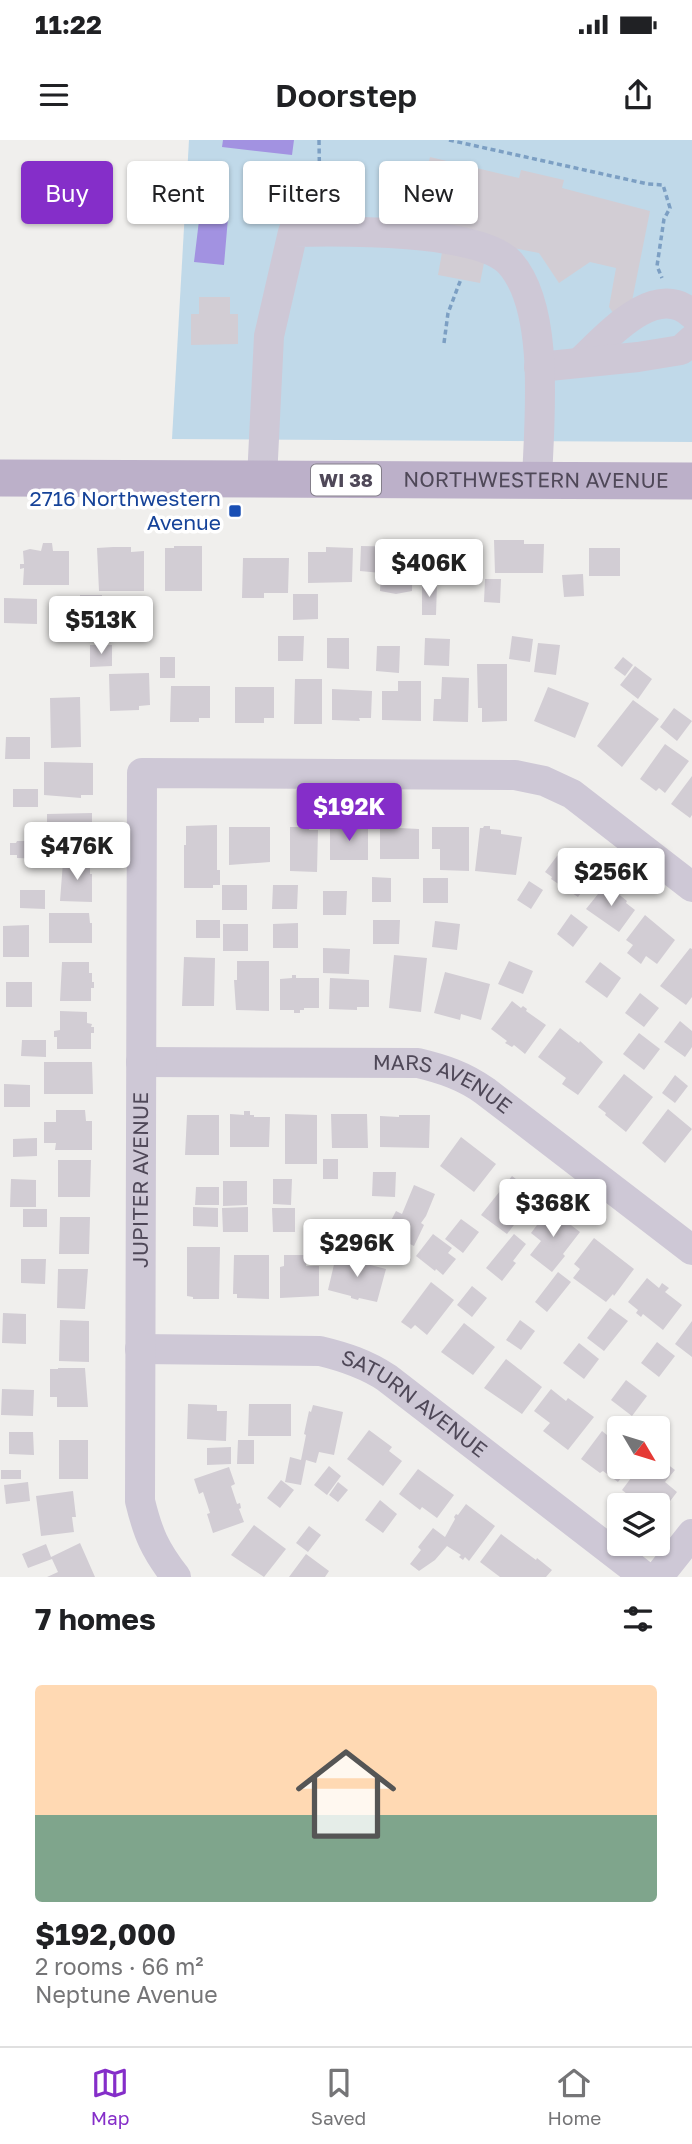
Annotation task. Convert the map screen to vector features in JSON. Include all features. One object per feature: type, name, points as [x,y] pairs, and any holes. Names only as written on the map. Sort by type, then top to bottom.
[{"type":"main road","name":"NORTHWESTERN AVENUE","points":[[0,478],[692,481]]},
{"type":"street","points":[[262,479],[269,336],[293,232],[354,231],[432,236],[491,249],[510,263],[528,293],[538,334],[537,481]]},
{"type":"street","points":[[580,362],[626,319],[655,304],[677,305],[692,314]]},
{"type":"street","points":[[539,367],[681,350],[692,340]]},
{"type":"street","name":"JUPITER AVENUE","points":[[176,1577],[160,1556],[146,1528],[140,1501],[142,773],[515,775],[544,781],[572,794],[692,887]]},
{"type":"street","name":"MARS AVENUE","points":[[141,1062],[418,1063],[446,1069],[485,1091],[692,1250]]},
{"type":"street","name":"SATURN AVENUE","points":[[140,1349],[320,1351],[347,1357],[365,1365],[387,1378],[645,1577]]},
{"type":"street","points":[[658,1577],[692,1534]]},
{"type":"path","points":[[319,140],[319,231]]},
{"type":"path","points":[[449,140],[648,184],[663,185],[670,208],[664,219],[657,266],[660,277],[670,285]]},
{"type":"path","points":[[444,344],[448,313],[461,279]]},
{"type":"shaded area","points":[[189,140],[692,140],[692,442],[172,439],[184,224],[229,224],[229,161],[188,161]]},
{"type":"shaded area","points":[[223,140],[294,140],[292,155],[222,147]]},
{"type":"shaded area","points":[[199,224],[227,224],[224,265],[194,262]]},
{"type":"building","points":[[430,157],[447,161],[429,161]]},
{"type":"building","points":[[478,168],[519,178],[521,170],[564,180],[562,188],[650,211],[632,301],[620,323],[609,307],[616,268],[590,262],[559,283],[539,253],[488,243],[480,283],[438,275],[447,224],[478,224]]},
{"type":"building","points":[[199,297],[230,297],[230,314],[238,314],[238,344],[191,345],[191,314],[199,314]]},
{"type":"building","points":[[494,540],[524,540],[524,544],[544,544],[543,573],[495,573]]},
{"type":"building","points":[[43,543],[52,543],[53,551],[69,551],[69,585],[23,585],[24,568],[20,569],[20,564],[24,564],[23,551],[41,551]]},
{"type":"building","points":[[434,544],[480,545],[479,577],[433,576]]},
{"type":"building","points":[[202,546],[202,591],[165,591],[165,548]]},
{"type":"building","points":[[361,546],[413,547],[412,591],[396,594],[380,591],[381,573],[360,571]]},
{"type":"building","points":[[131,547],[131,552],[144,551],[144,591],[99,591],[97,548]]},
{"type":"building","points":[[326,547],[353,548],[352,582],[308,583],[308,552],[326,552]]},
{"type":"building","points":[[589,548],[620,548],[620,576],[589,576]]},
{"type":"building","points":[[243,558],[289,558],[288,593],[264,593],[264,598],[242,598]]},
{"type":"building","points":[[583,574],[584,596],[564,597],[562,575]]},
{"type":"building","points":[[485,579],[501,579],[500,603],[484,602]]},
{"type":"building","points":[[422,584],[437,584],[436,615],[422,615]]},
{"type":"building","points":[[293,594],[318,594],[318,619],[293,620]]},
{"type":"building","points":[[80,595],[102,595],[102,622],[79,621]]},
{"type":"building","points":[[4,598],[37,599],[37,624],[4,623]]},
{"type":"building","points":[[278,636],[304,636],[303,661],[278,661]]},
{"type":"building","points":[[512,636],[533,639],[530,662],[509,659]]},
{"type":"building","points":[[327,638],[349,638],[349,669],[327,668]]},
{"type":"building","points":[[425,638],[450,639],[449,666],[424,665]]},
{"type":"building","points":[[538,643],[560,645],[556,675],[534,672]]},
{"type":"building","points":[[90,645],[112,645],[112,666],[90,667]]},
{"type":"building","points":[[377,646],[400,646],[399,673],[376,671]]},
{"type":"building","points":[[160,657],[175,657],[175,678],[160,678]]},
{"type":"building","points":[[623,657],[633,665],[625,676],[614,668]]},
{"type":"building","points":[[477,664],[507,664],[507,721],[482,722],[482,708],[478,708]]},
{"type":"building","points":[[635,666],[652,679],[638,699],[620,685]]},
{"type":"building","points":[[149,673],[150,705],[139,706],[139,710],[110,711],[109,674]]},
{"type":"building","points":[[442,677],[469,678],[468,722],[433,721],[434,699],[441,699]]},
{"type":"building","points":[[295,679],[322,679],[322,724],[294,724]]},
{"type":"building","points":[[398,681],[421,681],[421,721],[382,720],[382,691],[398,691]]},
{"type":"building","points":[[171,686],[210,686],[210,718],[199,718],[199,722],[170,722]]},
{"type":"building","points":[[235,687],[274,687],[274,718],[264,718],[264,723],[235,723]]},
{"type":"building","points":[[548,687],[589,703],[575,738],[534,721]]},
{"type":"building","points":[[332,689],[372,691],[371,718],[359,718],[360,721],[332,720]]},
{"type":"building","points":[[80,697],[81,747],[51,748],[50,698]]},
{"type":"building","points":[[633,700],[659,719],[622,767],[597,746]]},
{"type":"building","points":[[674,708],[692,721],[677,741],[660,727]]},
{"type":"building","points":[[6,737],[30,737],[30,759],[5,759]]},
{"type":"building","points":[[665,744],[689,761],[665,793],[659,788],[656,791],[640,779]]},
{"type":"building","points":[[44,762],[93,763],[93,795],[81,795],[81,798],[44,795]]},
{"type":"building","points":[[692,776],[692,815],[690,818],[671,804]]},
{"type":"building","points":[[13,789],[38,789],[38,807],[13,807]]},
{"type":"building","points":[[92,813],[92,845],[62,847],[62,844],[47,844],[47,814]]},
{"type":"building","points":[[217,825],[217,870],[220,870],[220,885],[213,885],[213,888],[184,888],[186,826]]},
{"type":"building","points":[[368,826],[368,860],[330,860],[330,828]]},
{"type":"building","points":[[484,826],[501,830],[501,834],[522,837],[516,875],[475,871],[480,828]]},
{"type":"building","points":[[229,827],[270,827],[270,862],[229,865]]},
{"type":"building","points":[[290,827],[318,830],[317,872],[290,871]]},
{"type":"building","points":[[380,827],[419,829],[419,859],[380,859]]},
{"type":"building","points":[[432,827],[469,827],[469,871],[440,870],[440,849],[432,849]]},
{"type":"building","points":[[42,841],[42,859],[17,858],[17,855],[10,855],[10,843]]},
{"type":"building","points":[[564,851],[594,876],[578,897],[545,872],[560,852]]},
{"type":"building","points":[[63,862],[90,862],[92,902],[60,901]]},
{"type":"building","points":[[372,877],[391,878],[391,902],[372,902]]},
{"type":"building","points":[[423,878],[448,878],[448,903],[423,903]]},
{"type":"building","points":[[529,881],[543,890],[531,909],[517,900]]},
{"type":"building","points":[[606,884],[635,910],[619,932],[586,909]]},
{"type":"building","points":[[222,885],[247,885],[247,910],[222,910]]},
{"type":"building","points":[[273,885],[298,885],[297,909],[272,909]]},
{"type":"building","points":[[20,890],[45,890],[45,909],[20,908]]},
{"type":"building","points":[[323,891],[347,891],[346,915],[323,915]]},
{"type":"building","points":[[49,913],[89,913],[92,943],[49,943]]},
{"type":"building","points":[[571,914],[588,927],[573,947],[557,934]]},
{"type":"building","points":[[645,915],[675,940],[657,964],[646,956],[641,964],[627,953],[633,945],[626,940]]},
{"type":"building","points":[[196,920],[220,920],[220,938],[196,938]]},
{"type":"building","points":[[373,920],[400,920],[399,944],[373,944]]},
{"type":"building","points":[[435,921],[460,924],[457,950],[432,947]]},
{"type":"building","points":[[298,923],[298,948],[273,948],[273,924]]},
{"type":"building","points":[[223,924],[248,924],[248,951],[223,951]]},
{"type":"building","points":[[29,925],[29,957],[3,957],[3,926]]},
{"type":"building","points":[[323,948],[350,949],[349,974],[323,973]]},
{"type":"building","points":[[690,948],[692,997],[686,1005],[660,986]]},
{"type":"building","points":[[394,955],[427,958],[421,1012],[389,1008]]},
{"type":"building","points":[[184,957],[215,958],[214,1006],[182,1006]]},
{"type":"building","points":[[237,961],[269,961],[269,1011],[236,1010],[234,980],[237,980]]},
{"type":"building","points":[[509,961],[533,971],[523,994],[498,984]]},
{"type":"building","points":[[62,962],[89,962],[89,973],[92,973],[94,982],[91,1001],[60,1001]]},
{"type":"building","points":[[600,962],[621,978],[607,998],[585,982]]},
{"type":"building","points":[[445,972],[490,984],[481,1020],[461,1014],[460,1020],[434,1013]]},
{"type":"building","points":[[292,975],[296,975],[296,978],[319,978],[319,1008],[304,1008],[300,1013],[280,1010],[280,979],[292,978]]},
{"type":"building","points":[[330,978],[369,980],[369,1007],[357,1007],[357,1010],[329,1009]]},
{"type":"building","points":[[6,982],[32,982],[32,1007],[6,1007]]},
{"type":"building","points":[[640,993],[659,1008],[644,1027],[625,1013]]},
{"type":"building","points":[[512,1001],[521,1008],[523,1006],[546,1025],[525,1054],[514,1045],[512,1047],[505,1043],[507,1041],[491,1029]]},
{"type":"building","points":[[60,1011],[87,1012],[87,1023],[94,1027],[94,1033],[91,1033],[91,1049],[57,1049],[54,1031],[60,1030]]},
{"type":"building","points":[[680,1021],[692,1031],[692,1047],[685,1057],[664,1042]]},
{"type":"building","points":[[560,1028],[579,1043],[580,1041],[603,1062],[578,1095],[562,1084],[566,1078],[538,1057]]},
{"type":"building","points":[[639,1033],[660,1049],[644,1070],[623,1054]]},
{"type":"building","points":[[22,1040],[46,1040],[46,1057],[21,1056]]},
{"type":"building","points":[[44,1062],[92,1062],[93,1094],[44,1094]]},
{"type":"building","points":[[624,1074],[653,1097],[626,1132],[598,1107]]},
{"type":"building","points":[[675,1075],[688,1086],[675,1103],[662,1093]]},
{"type":"building","points":[[4,1084],[30,1085],[30,1107],[4,1107]]},
{"type":"building","points":[[668,1109],[692,1129],[665,1163],[642,1143]]},
{"type":"building","points":[[56,1110],[85,1110],[86,1121],[92,1121],[92,1150],[55,1150],[56,1143],[44,1143],[44,1122],[56,1122]]},
{"type":"building","points":[[244,1111],[250,1111],[250,1115],[254,1117],[270,1117],[269,1147],[230,1147],[230,1114],[244,1115]]},
{"type":"building","points":[[285,1114],[317,1115],[317,1164],[285,1164]]},
{"type":"building","points":[[331,1114],[367,1114],[368,1148],[332,1148]]},
{"type":"building","points":[[187,1115],[219,1115],[219,1155],[185,1155]]},
{"type":"building","points":[[430,1115],[429,1148],[380,1147],[380,1116]]},
{"type":"building","points":[[461,1137],[496,1164],[474,1192],[440,1166]]},
{"type":"building","points":[[37,1138],[37,1156],[13,1157],[13,1139]]},
{"type":"building","points":[[323,1159],[338,1159],[338,1179],[323,1179]]},
{"type":"building","points":[[58,1160],[91,1160],[90,1197],[58,1197]]},
{"type":"building","points":[[373,1172],[396,1172],[395,1197],[372,1196]]},
{"type":"building","points":[[512,1176],[537,1195],[507,1234],[481,1215]]},
{"type":"building","points":[[11,1179],[36,1180],[36,1207],[10,1207]]},
{"type":"building","points":[[273,1179],[292,1179],[291,1205],[273,1204]]},
{"type":"building","points":[[223,1181],[247,1181],[247,1205],[223,1206]]},
{"type":"building","points":[[414,1185],[435,1194],[421,1223],[424,1225],[414,1246],[385,1232],[396,1211],[402,1214]]},
{"type":"building","points":[[196,1187],[219,1187],[219,1205],[195,1205]]},
{"type":"building","points":[[549,1206],[580,1232],[552,1272],[530,1255],[541,1241],[531,1233]]},
{"type":"building","points":[[193,1207],[218,1208],[218,1227],[193,1226]]},
{"type":"building","points":[[248,1207],[248,1232],[223,1232],[222,1208]]},
{"type":"building","points":[[272,1208],[295,1208],[295,1232],[273,1232]]},
{"type":"building","points":[[23,1209],[47,1209],[47,1227],[23,1227]]},
{"type":"building","points":[[60,1217],[90,1217],[89,1254],[59,1254]]},
{"type":"building","points":[[461,1219],[479,1232],[463,1253],[445,1239]]},
{"type":"building","points":[[433,1234],[452,1248],[448,1253],[456,1259],[443,1275],[416,1256]]},
{"type":"building","points":[[514,1234],[526,1244],[502,1281],[486,1268]]},
{"type":"building","points":[[594,1238],[634,1269],[614,1296],[613,1294],[606,1302],[573,1278],[580,1269],[574,1264]]},
{"type":"building","points":[[187,1247],[220,1247],[219,1299],[193,1299],[187,1296]]},
{"type":"building","points":[[234,1255],[269,1255],[269,1299],[237,1298],[237,1294],[233,1294]]},
{"type":"building","points":[[284,1255],[306,1255],[306,1266],[319,1266],[319,1296],[280,1298],[280,1267],[284,1266]]},
{"type":"building","points":[[336,1256],[386,1269],[377,1302],[358,1300],[328,1290]]},
{"type":"building","points":[[21,1259],[46,1259],[45,1284],[21,1283]]},
{"type":"building","points":[[58,1269],[88,1269],[85,1309],[57,1308]]},
{"type":"building","points":[[558,1272],[571,1282],[547,1312],[535,1302]]},
{"type":"building","points":[[647,1278],[659,1288],[662,1283],[669,1288],[665,1292],[682,1305],[663,1330],[643,1314],[641,1317],[636,1313],[638,1310],[628,1302]]},
{"type":"building","points":[[431,1282],[454,1300],[427,1335],[415,1325],[411,1329],[401,1322]]},
{"type":"building","points":[[472,1286],[487,1298],[472,1317],[457,1305]]},
{"type":"building","points":[[610,1308],[628,1321],[604,1351],[587,1338]]},
{"type":"building","points":[[3,1313],[26,1314],[26,1344],[2,1343]]},
{"type":"building","points":[[60,1320],[89,1321],[89,1362],[59,1361]]},
{"type":"building","points":[[520,1320],[535,1331],[521,1350],[506,1340]]},
{"type":"building","points":[[692,1321],[692,1357],[675,1344]]},
{"type":"building","points":[[464,1323],[495,1347],[473,1375],[441,1352]]},
{"type":"building","points":[[657,1342],[675,1356],[659,1377],[641,1363]]},
{"type":"building","points":[[579,1343],[599,1359],[584,1379],[563,1363]]},
{"type":"building","points":[[506,1359],[542,1387],[522,1414],[484,1388]]},
{"type":"building","points":[[85,1368],[88,1407],[57,1407],[57,1397],[50,1397],[50,1369]]},
{"type":"building","points":[[626,1380],[647,1396],[632,1416],[611,1400]]},
{"type":"building","points":[[2,1389],[34,1390],[33,1416],[1,1415]]},
{"type":"building","points":[[551,1389],[594,1417],[568,1450],[543,1431],[550,1423],[534,1411]]},
{"type":"building","points":[[188,1404],[217,1405],[217,1411],[227,1411],[226,1441],[187,1439]]},
{"type":"building","points":[[249,1404],[291,1404],[291,1436],[248,1436]]},
{"type":"building","points":[[313,1405],[343,1412],[334,1455],[319,1452],[316,1463],[306,1460],[301,1485],[285,1482],[290,1457],[301,1460],[309,1411],[311,1412]]},
{"type":"building","points":[[369,1430],[392,1447],[389,1451],[402,1461],[383,1486],[347,1459]]},
{"type":"building","points":[[602,1431],[607,1435],[607,1474],[603,1471],[600,1473],[581,1459]]},
{"type":"building","points":[[9,1432],[33,1432],[34,1455],[9,1454]]},
{"type":"building","points":[[59,1440],[88,1440],[88,1479],[59,1479]]},
{"type":"building","points":[[238,1440],[254,1440],[254,1464],[237,1464]]},
{"type":"building","points":[[231,1447],[231,1464],[207,1465],[207,1448]]},
{"type":"building","points":[[329,1466],[341,1476],[327,1495],[314,1485]]},
{"type":"building","points":[[229,1467],[235,1484],[231,1486],[237,1504],[240,1503],[239,1509],[244,1522],[213,1533],[203,1492],[199,1494],[194,1479]]},
{"type":"building","points":[[418,1469],[454,1495],[437,1518],[422,1507],[420,1510],[399,1494]]},
{"type":"building","points":[[1,1470],[21,1470],[21,1479],[1,1479]]},
{"type":"building","points":[[630,1479],[668,1479],[665,1482],[677,1492],[670,1501],[670,1493],[626,1493],[622,1490]]},
{"type":"building","points":[[281,1480],[294,1490],[280,1508],[267,1498]]},
{"type":"building","points":[[28,1482],[30,1501],[6,1504],[4,1485]]},
{"type":"building","points":[[338,1482],[348,1490],[338,1502],[329,1495]]},
{"type":"building","points":[[73,1491],[76,1517],[72,1517],[74,1532],[41,1536],[36,1496]]},
{"type":"building","points":[[380,1500],[397,1514],[383,1533],[365,1520]]},
{"type":"building","points":[[466,1504],[495,1526],[469,1561],[465,1557],[463,1560],[459,1557],[461,1555],[447,1546],[435,1560],[419,1571],[410,1564],[421,1550],[418,1547],[433,1528],[445,1537],[454,1517]]},
{"type":"building","points":[[254,1525],[286,1549],[264,1577],[231,1555]]},
{"type":"building","points":[[309,1526],[321,1535],[308,1552],[296,1543]]},
{"type":"building","points":[[501,1534],[552,1570],[546,1577],[500,1577],[480,1562]]},
{"type":"building","points":[[80,1543],[95,1577],[47,1577],[58,1572],[52,1559],[28,1568],[22,1554],[46,1544],[51,1557]]},
{"type":"building","points":[[306,1554],[329,1571],[325,1577],[289,1577]]},
{"type":"place","name":"2716 Northwestern Avenue","points":[[235,511]]}]
